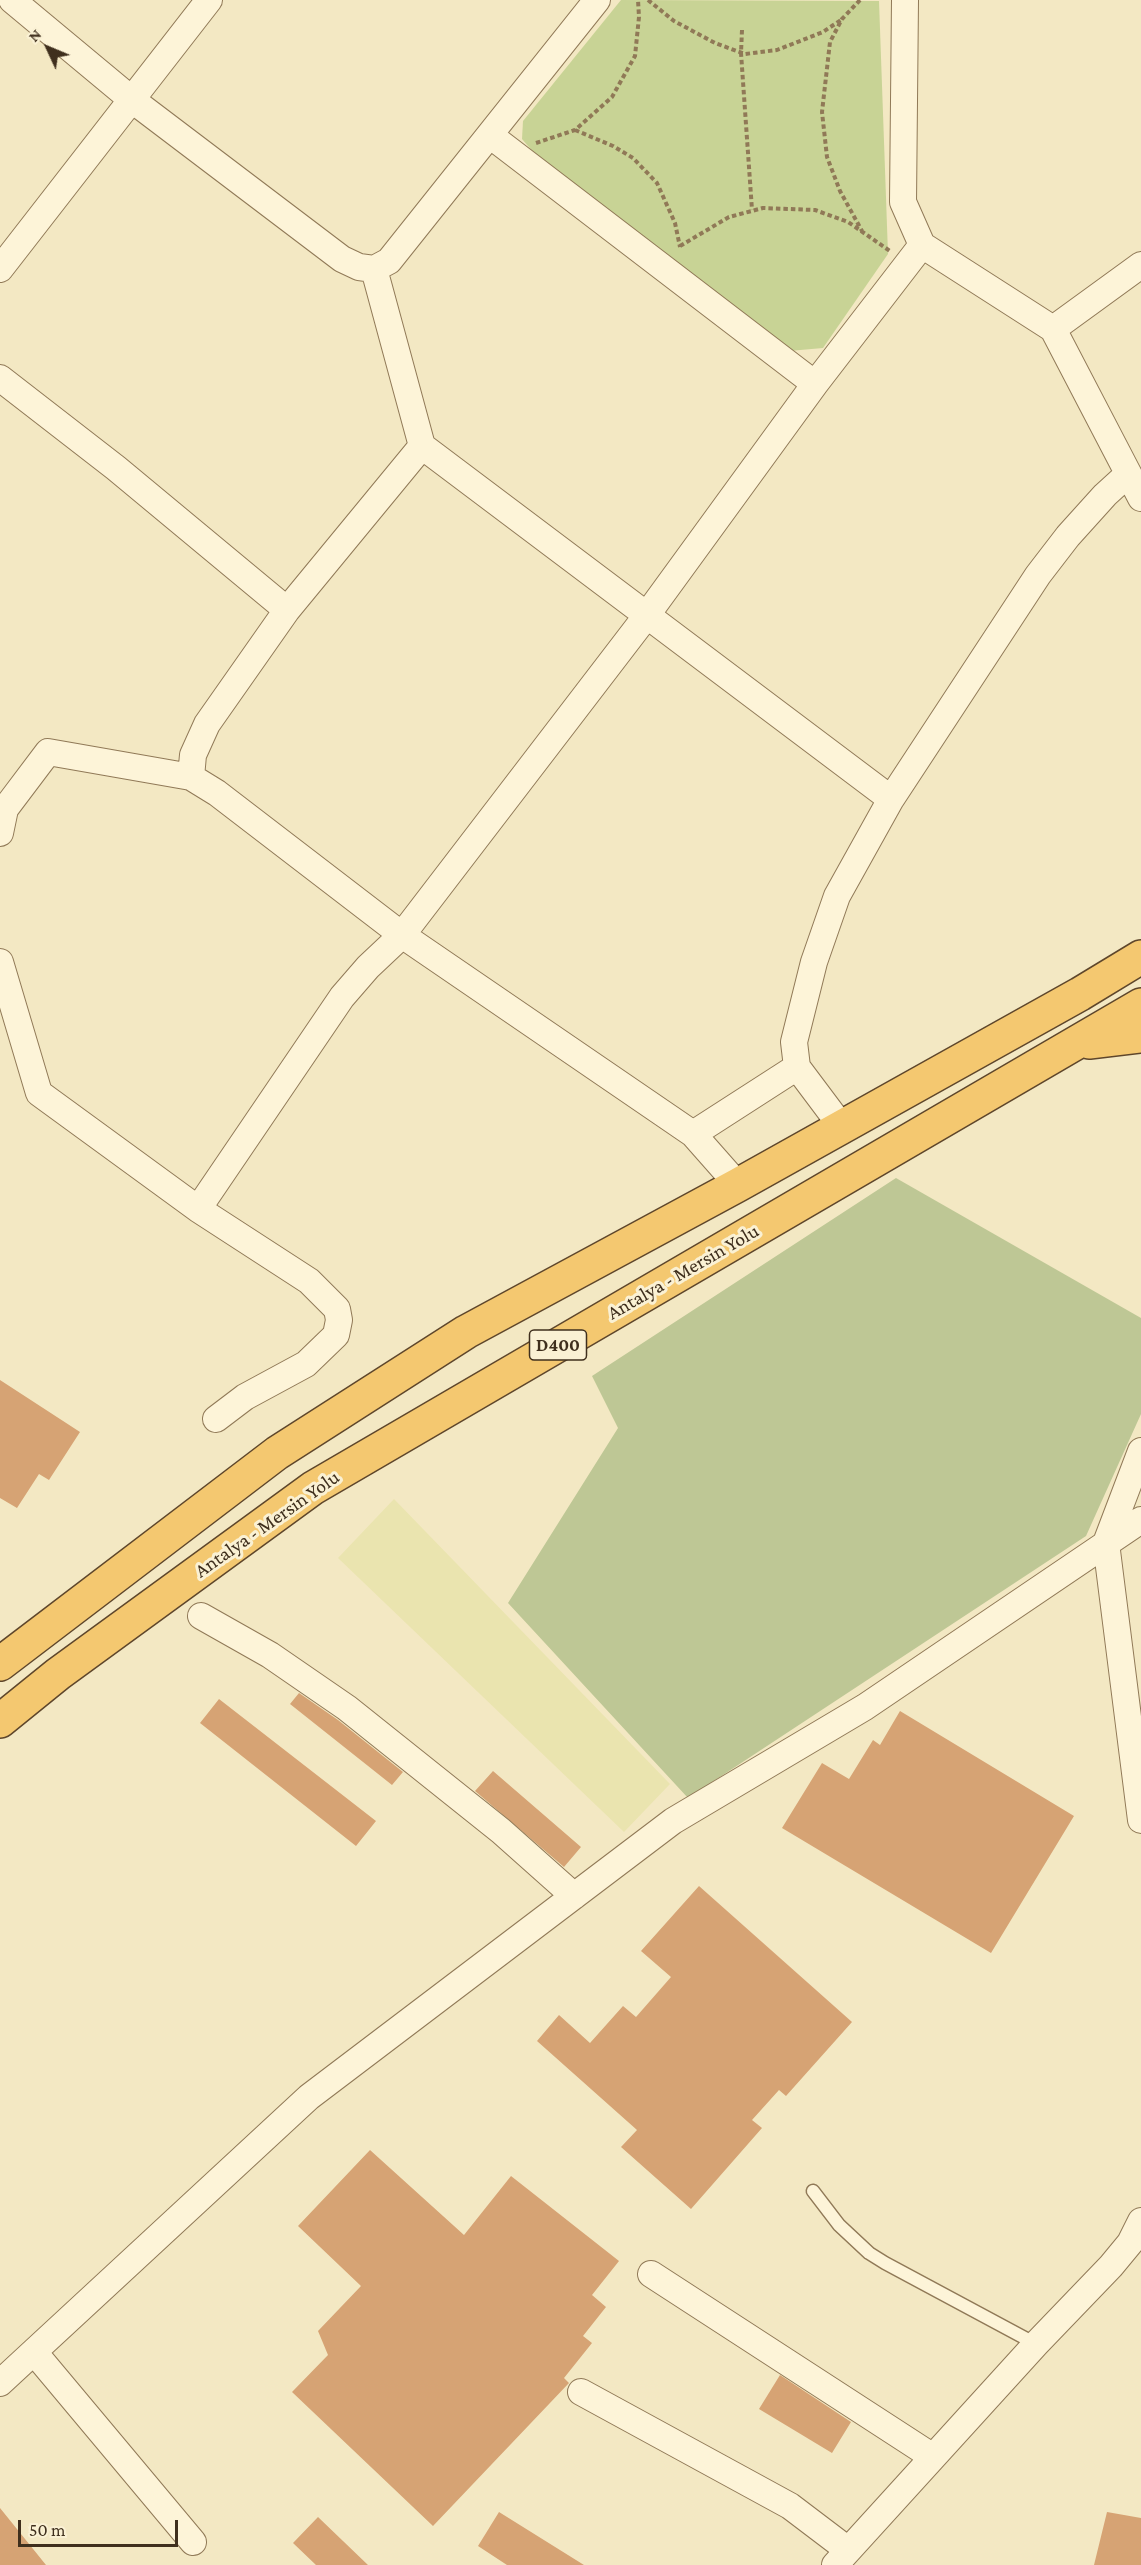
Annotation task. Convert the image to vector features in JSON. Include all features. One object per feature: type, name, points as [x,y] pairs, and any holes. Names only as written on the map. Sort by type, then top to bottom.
[{"type":"highway","points":[[1080,994],[1141,948]]},
{"type":"highway","name":"D400","points":[[0,1664],[287,1447],[466,1332],[738,1185],[1080,994],[1141,957]]},
{"type":"highway","name":"Antalya - Mersin Yolu","points":[[0,1721],[58,1674],[313,1488],[1141,1005]]},
{"type":"highway","points":[[1072,1045],[1141,1036]]},
{"type":"street","points":[[12,0],[131,99],[342,259],[359,267],[374,268],[389,261],[500,143],[597,0]]},
{"type":"street","points":[[0,269],[209,0]]},
{"type":"street","points":[[905,0],[903,202],[916,252],[1053,329],[1141,498]]},
{"type":"street","points":[[500,143],[815,384]]},
{"type":"street","points":[[198,1209],[342,998],[402,934],[647,614],[815,384],[916,252]]},
{"type":"street","points":[[1053,329],[1141,265]]},
{"type":"street","points":[[374,268],[422,446],[891,799]]},
{"type":"street","points":[[0,378],[116,468],[287,610]]},
{"type":"street","points":[[191,777],[193,756],[207,724],[287,610],[422,446]]},
{"type":"street","points":[[842,1127],[797,1067],[794,1042],[822,940],[837,896],[891,799],[1038,575],[1068,536],[1105,495],[1128,474]]},
{"type":"street","points":[[0,833],[5,809],[48,752],[191,777],[217,793],[402,934],[693,1134],[738,1185]]},
{"type":"street","points":[[0,962],[39,1093],[198,1209],[309,1281],[337,1309],[339,1320],[336,1335],[306,1364],[245,1397],[216,1419]]},
{"type":"street","points":[[693,1134],[797,1067]]},
{"type":"street","points":[[1141,1451],[1106,1543],[1141,1820]]},
{"type":"street","points":[[0,2383],[309,2097],[673,1821],[865,1707],[1141,1520]]},
{"type":"street","points":[[201,1616],[270,1655],[347,1708],[501,1831],[574,1896]]},
{"type":"street","points":[[581,2392],[790,2506],[841,2558],[1137,2236]]},
{"type":"street","points":[[651,2274],[933,2457]]},
{"type":"street","points":[[34,2352],[193,2542]]},
{"type":"lane","points":[[813,2191],[839,2225],[855,2241],[885,2263],[1036,2344]]},
{"type":"path","points":[[500,143],[575,130],[612,97],[635,56],[639,17],[638,0]]},
{"type":"path","points":[[648,0],[674,21],[715,43],[745,54],[777,50],[823,32],[842,19],[860,0]]},
{"type":"path","points":[[842,19],[830,42],[822,112],[827,157],[840,190],[862,232]]},
{"type":"path","points":[[742,30],[741,53],[752,210]]},
{"type":"path","points":[[575,130],[613,146],[633,158],[657,183],[675,224],[680,246]]},
{"type":"path","points":[[669,272],[680,246],[729,216],[763,208],[815,210],[848,222],[888,250],[916,252]]},
{"type":"shaded area","points":[[394,1499],[670,1784],[624,1832],[338,1558]]},
{"type":"green space","points":[[621,0],[879,1],[888,254],[823,348],[789,351],[541,161],[522,139],[523,121]]},
{"type":"green space","points":[[896,1178],[1141,1318],[1141,1414],[1086,1536],[688,1798],[508,1603],[618,1428],[592,1376]]},
{"type":"building","points":[[0,1380],[80,1432],[49,1480],[39,1474],[17,1508],[0,1498]]},
{"type":"building","points":[[299,1693],[338,1720],[403,1772],[392,1785],[290,1704]]},
{"type":"building","points":[[219,1699],[376,1821],[356,1846],[200,1723]]},
{"type":"building","points":[[900,1711],[1074,1816],[991,1953],[782,1828],[822,1763],[849,1779],[873,1740],[880,1745]]},
{"type":"building","points":[[493,1771],[581,1847],[564,1867],[475,1791]]},
{"type":"building","points":[[699,1886],[852,2022],[786,2096],[779,2090],[752,2120],[762,2128],[691,2209],[621,2147],[637,2130],[537,2041],[559,2015],[590,2043],[623,2006],[636,2017],[671,1977],[641,1951]]},
{"type":"building","points":[[370,2150],[464,2235],[511,2176],[619,2261],[592,2295],[606,2307],[583,2336],[592,2343],[564,2378],[569,2383],[433,2526],[292,2392],[328,2355],[318,2331],[361,2286],[298,2226]]},
{"type":"building","points":[[780,2375],[851,2422],[832,2453],[759,2409]]},
{"type":"building","points":[[0,2508],[46,2565],[0,2565]]},
{"type":"building","points":[[499,2512],[584,2565],[507,2565],[478,2546]]},
{"type":"building","points":[[1107,2512],[1141,2518],[1141,2565],[1094,2565]]},
{"type":"building","points":[[318,2517],[368,2565],[316,2565],[293,2543]]}]
